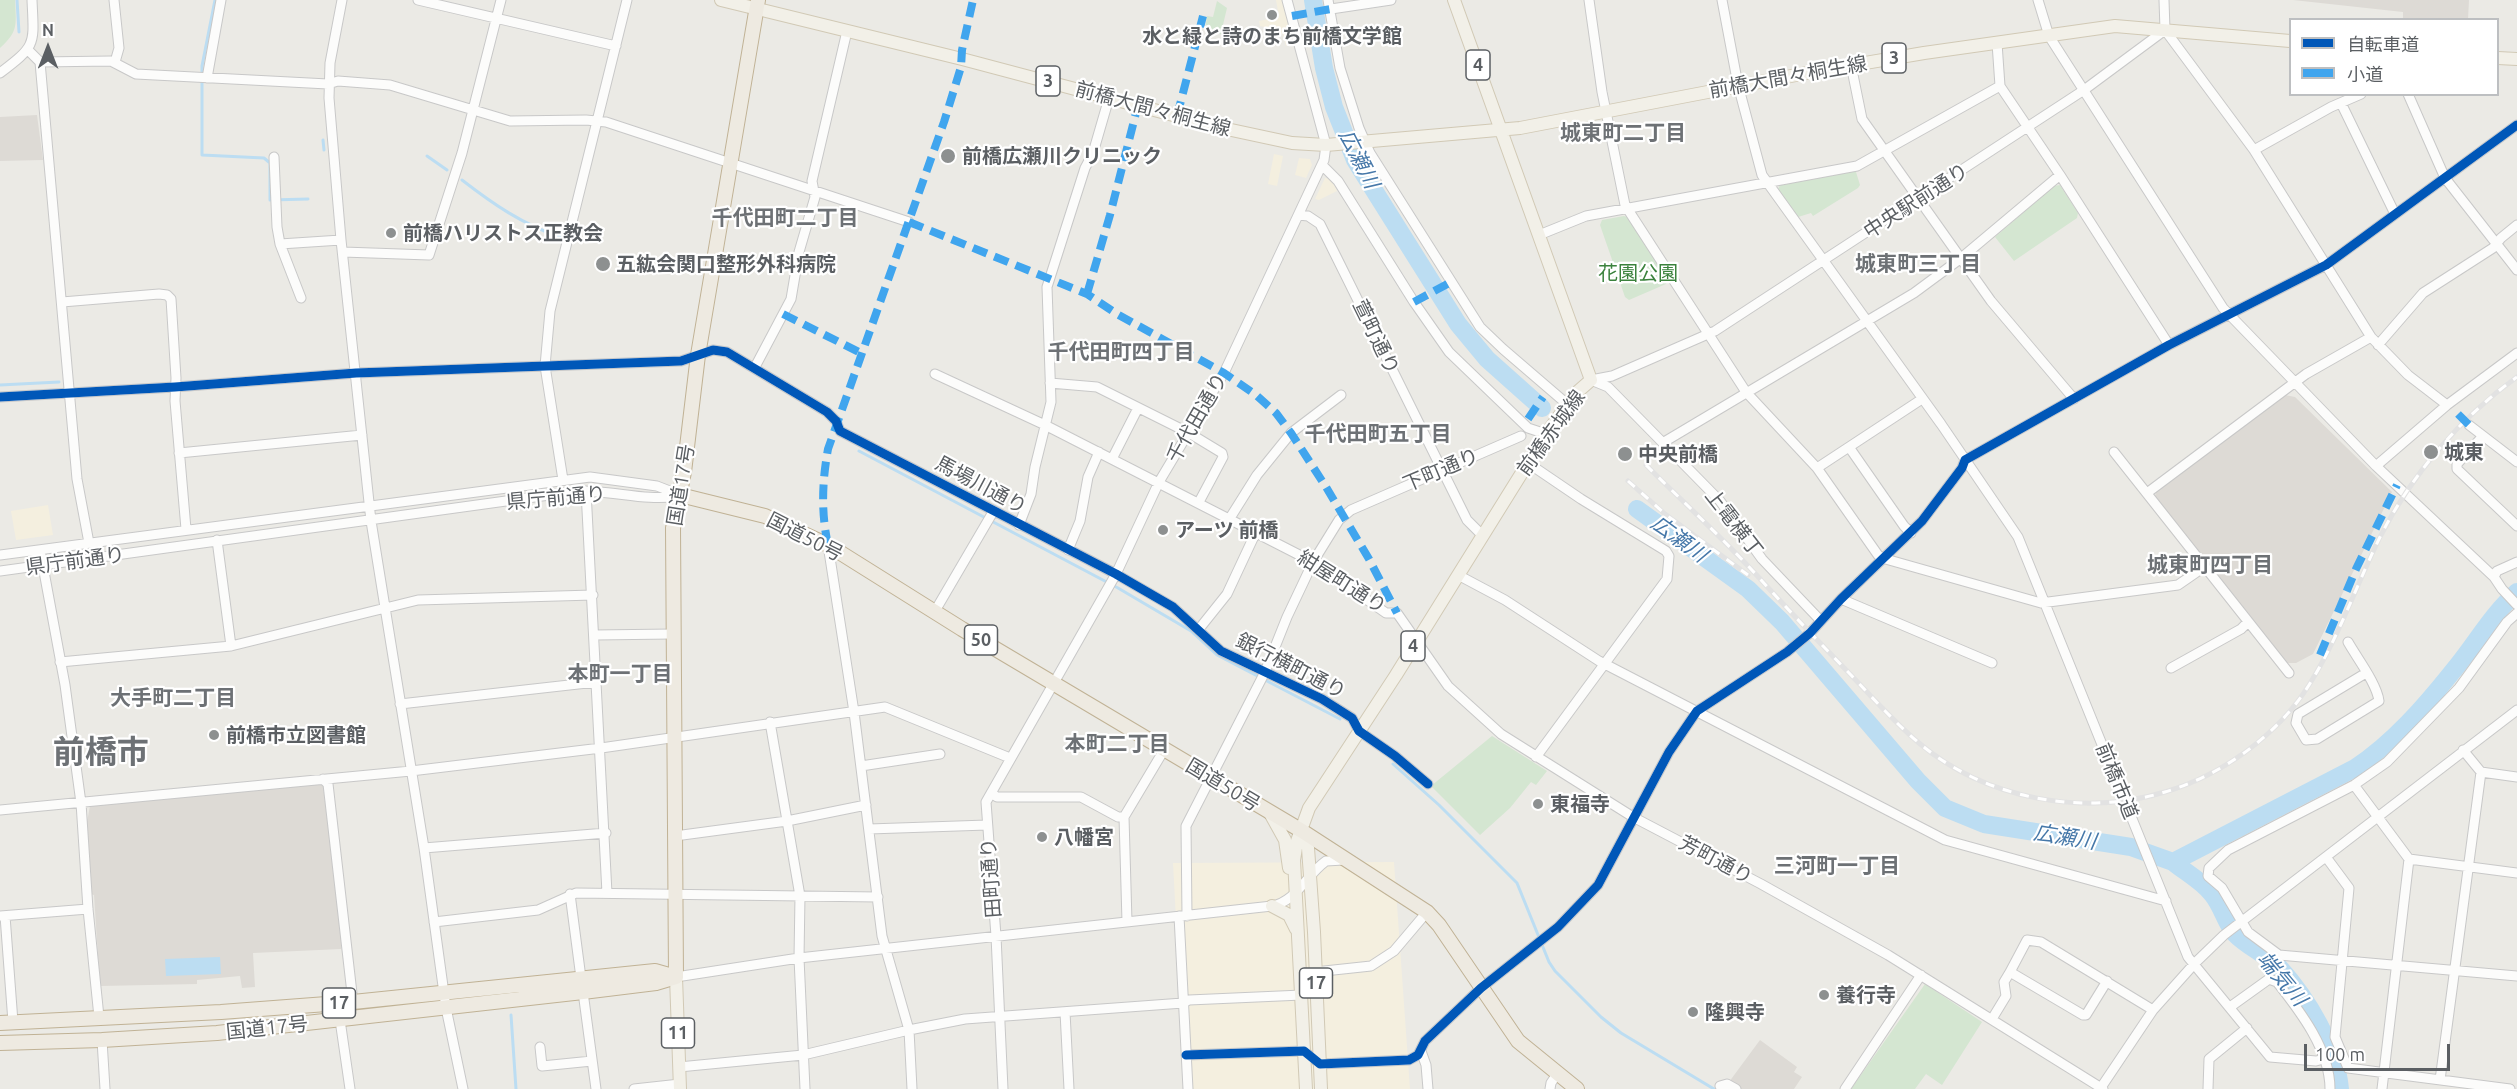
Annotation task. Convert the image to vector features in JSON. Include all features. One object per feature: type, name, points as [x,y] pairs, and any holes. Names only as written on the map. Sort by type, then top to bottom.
[{"type":"highway","name":"国道17号","points":[[676,977],[673,528],[680,495],[698,355],[758,4]]},
{"type":"highway","name":"国道50号","points":[[680,495],[765,516],[828,545],[1054,685],[1302,831],[1427,912],[1439,925],[1518,1041],[1577,1089]]},
{"type":"highway","name":"国道17号","points":[[6,1023],[221,1012],[353,1002],[655,971],[676,977]]},
{"type":"highway","name":"国道17号","points":[[0,1043],[217,1033],[583,992],[656,983],[676,977]]},
{"type":"main road","name":"前橋大間々桐生線","points":[[721,0],[758,4],[847,31],[1254,135],[1326,145],[1520,128],[1851,65],[2115,26],[2289,41]]},
{"type":"main road","name":"前橋赤城線","points":[[1302,831],[1309,808],[1528,462],[1567,404],[1591,380],[1454,0]]},
{"type":"main road","points":[[2499,58],[2517,59]]},
{"type":"main road","points":[[1270,813],[1285,840],[1296,898],[1312,909]]},
{"type":"main road","name":"17","points":[[1302,831],[1308,848],[1321,1089]]},
{"type":"main road","name":"17","points":[[1302,831],[1297,841],[1294,860],[1306,1089]]},
{"type":"main road","points":[[1275,905],[1296,898]]},
{"type":"main road","points":[[1275,905],[1292,918],[1299,939]]},
{"type":"main road","name":"11","points":[[676,977],[680,1086]]},
{"type":"street","points":[[0,73],[28,50],[33,38],[32,0]]},
{"type":"street","points":[[114,0],[119,48],[115,62]]},
{"type":"street","points":[[207,78],[221,0]]},
{"type":"street","points":[[418,0],[616,46]]},
{"type":"street","points":[[343,252],[429,255],[474,110],[501,0]]},
{"type":"street","points":[[563,480],[545,366],[550,311],[627,0]]},
{"type":"street","points":[[1287,0],[1326,145]]},
{"type":"street","points":[[1391,0],[1329,4],[1340,68],[1362,143],[1480,327],[1567,404]]},
{"type":"street","points":[[1589,0],[1623,201],[1746,392],[1817,468],[1882,558],[2045,603],[2178,585],[2204,567]]},
{"type":"street","name":"前橋市道","points":[[1722,0],[1738,85],[1762,175],[2018,537],[2188,957],[2273,1059],[2316,1061],[2324,1059]]},
{"type":"street","points":[[2038,0],[2049,36],[2228,314],[2376,466],[2494,577],[2517,604]]},
{"type":"street","points":[[2164,0],[2165,30],[2254,150],[2371,337],[2408,375],[2447,405]]},
{"type":"street","points":[[340,1],[328,84],[341,240],[369,505],[424,848],[446,1008],[463,1089]]},
{"type":"street","name":"中央駅前通り","points":[[1591,380],[1612,376],[1708,335],[2084,90],[2165,30]]},
{"type":"street","points":[[755,367],[791,299],[799,252],[813,207],[812,181],[847,31]]},
{"type":"street","points":[[1997,44],[2000,86],[2169,345]]},
{"type":"street","points":[[28,50],[40,62],[77,479],[89,543]]},
{"type":"street","points":[[40,62],[115,62],[127,71],[136,74],[328,84],[338,81],[377,83],[510,121],[598,121],[909,222]]},
{"type":"street","points":[[1851,65],[1862,119],[1991,301],[2074,399]]},
{"type":"street","points":[[1539,235],[1586,216],[1857,166],[2000,86]]},
{"type":"street","points":[[2254,150],[2357,96]]},
{"type":"street","points":[[2409,96],[2445,178],[2517,270]]},
{"type":"street","points":[[1019,525],[1031,494],[1051,402],[1047,286],[1088,161],[1093,153],[1109,98]]},
{"type":"street","points":[[2341,103],[2396,214]]},
{"type":"street","points":[[1186,1055],[1304,1051],[1320,1064],[1409,1060],[1418,1055],[1425,1041],[1481,988],[1537,945],[1581,904],[1602,878],[1669,752],[1697,711],[1806,636],[1882,558],[1911,533],[1962,468],[1965,460],[2169,345],[2326,265],[2516,128]]},
{"type":"street","name":"千代田通り","points":[[1054,685],[1116,574],[1159,482],[1224,372],[1322,165],[1326,145]]},
{"type":"street","points":[[274,157],[280,244],[301,298]]},
{"type":"street","points":[[1322,165],[1338,181],[1414,302],[1449,352],[1524,425],[1546,434]]},
{"type":"street","points":[[1664,442],[1914,293],[1960,259],[2060,175]]},
{"type":"street","name":"萱町通り","points":[[1299,215],[1308,216],[1320,224],[1467,520],[1482,535]]},
{"type":"street","points":[[2378,345],[2417,298],[2497,243],[2517,225]]},
{"type":"street","points":[[280,244],[341,240]]},
{"type":"street","points":[[62,302],[167,295],[171,302],[179,453],[186,529]]},
{"type":"street","points":[[2147,493],[2295,382],[2371,337]]},
{"type":"street","name":"馬場川通り","points":[[0,397],[356,373],[681,361],[713,350],[727,352],[827,412],[836,421],[840,431],[990,517],[1019,525],[1116,574]]},
{"type":"street","points":[[2376,466],[2447,405],[2517,353]]},
{"type":"street","name":"紺屋町通り","points":[[935,374],[1045,425],[1230,518],[1313,562],[1386,613],[1396,613]]},
{"type":"street","name":"上電横丁","points":[[1591,380],[1608,387],[1664,442],[1720,501],[1762,559],[1821,621]]},
{"type":"street","points":[[1050,383],[1097,387],[1190,433],[1222,453],[1223,458],[1199,502]]},
{"type":"street","points":[[1230,518],[1257,475],[1291,433],[1341,395]]},
{"type":"street","points":[[1817,468],[1922,399]]},
{"type":"street","points":[[1112,459],[1138,408]]},
{"type":"street","points":[[1524,425],[1525,432],[1521,436],[1538,448]]},
{"type":"street","points":[[2469,425],[2517,462]]},
{"type":"street","points":[[179,453],[362,435]]},
{"type":"street","name":"下町通り","points":[[1313,562],[1343,515],[1392,491],[1521,436]]},
{"type":"street","points":[[2483,436],[2457,464],[2457,469],[2517,526]]},
{"type":"street","points":[[1849,447],[1911,533]]},
{"type":"street","points":[[1068,550],[1080,521],[1088,477],[1099,452]]},
{"type":"street","points":[[2114,452],[2289,673]]},
{"type":"street","points":[[1528,462],[1668,554],[1667,579],[1536,757]]},
{"type":"street","name":"県庁前通り","points":[[0,555],[563,480],[604,477],[657,486],[680,495]]},
{"type":"street","points":[[586,491],[606,833],[607,893]]},
{"type":"street","name":"県庁前通り","points":[[0,571],[586,491],[608,491],[656,499],[680,495]]},
{"type":"street","points":[[934,611],[990,517]]},
{"type":"street","points":[[1199,629],[1227,594],[1256,532]]},
{"type":"street","points":[[217,540],[231,646]]},
{"type":"street","points":[[828,545],[854,712],[882,936],[909,1029],[912,1089]]},
{"type":"street","points":[[40,550],[60,662],[81,803],[88,909],[99,1017]]},
{"type":"street","points":[[1188,1089],[1183,1004],[1186,826],[1265,672],[1287,617],[1313,562]]},
{"type":"street","points":[[2494,577],[2497,571],[2517,562]]},
{"type":"street","name":"銀行横町通り","points":[[1116,574],[1173,607],[1221,651],[1322,699],[1352,718],[1359,731],[1395,756],[1428,784]]},
{"type":"street","points":[[1458,575],[1505,600],[1605,664],[1945,840],[2166,901]]},
{"type":"street","points":[[60,662],[231,646],[385,607],[426,599],[593,595]]},
{"type":"street","points":[[1841,599],[1992,663]]},
{"type":"street","name":"芳町通り","points":[[1396,613],[1454,692],[1490,726],[1633,818],[1751,879],[1921,975],[2101,1089]]},
{"type":"street","points":[[2517,613],[2507,622],[2451,696],[2387,762],[2354,785],[2228,850],[2209,868],[2208,876],[2222,888],[2248,932],[2280,955],[2517,976]]},
{"type":"street","points":[[2171,668],[2241,629],[2248,622]]},
{"type":"street","points":[[595,635],[672,634]]},
{"type":"street","points":[[2348,642],[2366,673],[2380,698],[2378,704],[2317,740],[2306,740],[2296,723],[2298,714],[2366,673]]},
{"type":"street","points":[[400,704],[596,681]]},
{"type":"street","name":"田町通り","points":[[1003,1089],[996,936],[986,802],[1054,685]]},
{"type":"street","points":[[0,810],[411,771],[601,748],[885,707],[1010,758]]},
{"type":"street","points":[[2101,1089],[2153,1010],[2194,963],[2241,920],[2517,710]]},
{"type":"street","points":[[770,722],[800,896],[799,958],[805,1089]]},
{"type":"street","points":[[1127,922],[1124,818],[1164,750]]},
{"type":"street","points":[[2463,750],[2481,772],[2517,777]]},
{"type":"street","points":[[861,766],[940,754]]},
{"type":"street","points":[[2440,1080],[2481,772]]},
{"type":"street","points":[[323,779],[328,784],[353,1002]]},
{"type":"street","points":[[2354,785],[2409,859],[2382,1089]]},
{"type":"street","points":[[991,793],[997,797],[1081,797],[1124,818]]},
{"type":"street","points":[[675,836],[787,820],[866,805]]},
{"type":"street","points":[[869,829],[987,825]]},
{"type":"street","points":[[424,848],[606,833]]},
{"type":"street","points":[[2326,857],[2349,888],[2335,1037],[2348,1068],[2510,1089]]},
{"type":"street","points":[[1296,898],[1310,877],[1326,861],[1338,859],[1349,861]]},
{"type":"street","points":[[2409,859],[2517,873]]},
{"type":"street","points":[[434,922],[538,910],[570,894],[878,897]]},
{"type":"street","points":[[570,894],[581,978]]},
{"type":"street","points":[[676,977],[799,958],[1275,905]]},
{"type":"street","points":[[6,1023],[2,916],[88,909]]},
{"type":"street","points":[[1315,972],[1371,966],[1394,951],[1427,912]]},
{"type":"street","points":[[1992,1019],[2006,996],[2004,982],[2027,940],[2033,940],[2107,981],[2153,1010]]},
{"type":"street","points":[[2010,972],[2082,1015],[2086,1015],[2107,981]]},
{"type":"street","points":[[1845,1089],[1921,975]]},
{"type":"street","points":[[2230,1007],[2265,981],[2272,979],[2295,1006],[2311,1031],[2329,1074],[2330,1089]]},
{"type":"street","points":[[583,992],[596,1089]]},
{"type":"street","points":[[679,1067],[803,1055],[909,1029],[965,1019],[1183,1004],[1190,1000],[1302,995]]},
{"type":"street","points":[[1065,1012],[1069,1089]]},
{"type":"street","points":[[340,1020],[350,1089]]},
{"type":"street","points":[[2208,1089],[2209,1059],[2247,1028]]},
{"type":"street","points":[[102,1040],[105,1089]]},
{"type":"street","points":[[540,1047],[542,1066],[592,1061]]},
{"type":"street","points":[[1421,1051],[1426,1065],[1428,1089]]},
{"type":"street","points":[[1550,1089],[1557,1074]]},
{"type":"street","points":[[1720,1086],[1726,1084],[1736,1089]]},
{"type":"street","points":[[634,1089],[680,1086]]},
{"type":"shaded area","points":[[1276,0],[1284,0],[1293,44],[1286,46],[1283,34],[1279,34],[1277,30],[1260,26],[1259,21],[1279,17]]},
{"type":"shaded area","points":[[2293,0],[2469,0],[2468,18],[2403,18],[2403,12]]},
{"type":"shaded area","points":[[37,115],[43,160],[0,161],[0,117]]},
{"type":"shaded area","points":[[1274,154],[1283,156],[1277,186],[1268,184]]},
{"type":"shaded area","points":[[1299,158],[1310,159],[1312,165],[1306,178],[1295,175]]},
{"type":"shaded area","points":[[1325,178],[1331,179],[1337,191],[1319,200],[1315,199]]},
{"type":"shaded area","points":[[2285,395],[2295,397],[2392,492],[2313,654],[2296,663],[2287,663],[2155,497],[2156,492]]},
{"type":"shaded area","points":[[48,505],[53,535],[16,540],[11,511]]},
{"type":"shaded area","points":[[319,782],[323,786],[341,927],[341,949],[253,953],[255,987],[242,988],[240,976],[197,980],[197,984],[100,986],[94,895],[90,894],[87,822],[90,806]]},
{"type":"shaded area","points":[[1394,862],[1410,1089],[1185,1089],[1173,863]]},
{"type":"shaded area","points":[[1760,1040],[1797,1067],[1794,1072],[1802,1077],[1794,1089],[1741,1089],[1729,1082]]},
{"type":"green space","points":[[0,0],[15,0],[16,15],[13,32],[0,48]]},
{"type":"green space","points":[[1217,1],[1227,8],[1222,29],[1232,32],[1231,37],[1205,30],[1207,16],[1213,17]]},
{"type":"green space","points":[[1854,171],[1860,185],[1858,188],[1813,216],[1811,213],[1798,217],[1778,189],[1780,185]]},
{"type":"green space","points":[[2060,185],[2078,213],[2077,218],[2014,261],[1995,237],[2054,186]]},
{"type":"green space","name":"花園公園","points":[[1627,217],[1668,279],[1666,284],[1629,300],[1625,297],[1600,225],[1602,220]]},
{"type":"green space","points":[[1492,736],[1547,771],[1536,785],[1531,782],[1510,808],[1480,835],[1431,786]]},
{"type":"green space","points":[[1925,984],[1982,1022],[1942,1085],[1926,1074],[1915,1089],[1851,1089]]},
{"type":"water","points":[[220,957],[221,974],[166,976],[165,959]]},
{"type":"waterway","points":[[17,0],[19,32]]},
{"type":"waterway","points":[[215,0],[202,66],[202,155],[264,158],[270,163],[270,200],[308,199]]},
{"type":"waterway","name":"広瀬川","points":[[1313,0],[1324,68],[1334,107],[1355,160],[1458,324],[1487,359],[1542,408]]},
{"type":"waterway","points":[[323,140],[324,150]]},
{"type":"waterway","points":[[427,156],[447,170]]},
{"type":"waterway","points":[[462,180],[508,213],[560,237]]},
{"type":"waterway","points":[[623,262],[629,266]]},
{"type":"waterway","points":[[0,385],[59,382]]},
{"type":"waterway","points":[[859,451],[1118,588],[1191,631],[1217,655],[1340,719]]},
{"type":"waterway","name":"広瀬川","points":[[1637,509],[1748,589],[1782,622],[1918,781],[1945,808],[1984,824],[2131,847],[2173,862],[2355,768],[2369,758],[2420,710],[2499,610],[2517,592]]},
{"type":"waterway","points":[[1393,764],[1439,805],[1517,883],[1549,962],[1555,971],[1601,1017],[1621,1033],[1714,1089]]},
{"type":"waterway","name":"端気川","points":[[2173,862],[2208,889],[2235,934],[2279,967],[2290,980],[2310,1008],[2327,1040],[2340,1089]]},
{"type":"waterway","points":[[511,1015],[516,1089]]},
{"type":"railway","points":[[1646,465],[1734,551],[1883,709],[1919,743],[1945,762],[1974,778],[2004,790],[2036,798],[2101,803],[2134,799],[2186,785],[2227,764],[2264,737],[2281,721],[2296,704],[2319,667],[2338,631],[2380,537],[2407,491],[2457,429],[2476,410],[2517,377]]},
{"type":"railway","points":[[1628,481],[1665,514],[1748,575]]},
{"type":"marked path","points":[[828,545],[823,497],[828,449],[944,122],[961,67],[962,50],[973,0]]},
{"type":"marked path","points":[[1292,16],[1331,9]]},
{"type":"marked path","points":[[1177,116],[1203,16]]},
{"type":"marked path","points":[[1087,294],[1138,105]]},
{"type":"marked path","points":[[909,222],[1087,294],[1117,314],[1224,373],[1256,395],[1276,413],[1326,487],[1369,559],[1397,613]]},
{"type":"marked path","points":[[1414,302],[1451,282]]},
{"type":"marked path","points":[[783,314],[861,353]]},
{"type":"marked path","points":[[1528,419],[1543,397]]},
{"type":"marked path","points":[[2458,414],[2469,425]]},
{"type":"marked path","points":[[2320,655],[2356,569],[2397,485]]},
{"type":"cycle path","points":[[1186,1055],[1304,1051],[1320,1064],[1409,1060],[1418,1055],[1425,1041],[1481,988],[1558,927],[1598,885],[1669,752],[1697,711],[1787,652],[1810,633],[1841,599],[1922,521],[1962,468],[1965,460],[2169,345],[2326,265],[2517,125]]},
{"type":"cycle path","points":[[0,397],[356,373],[681,361],[713,350],[727,352],[827,412],[836,421],[840,431],[1116,574],[1173,607],[1221,651],[1322,699],[1352,718],[1359,731],[1395,756],[1428,784]]},
{"type":"place","name":"水と緑と詩のまち前橋文学館","points":[[1272,15]]},
{"type":"place","name":"前橋広瀬川クリニック","points":[[948,156]]},
{"type":"place","name":"前橋ハリストス正教会","points":[[391,233]]},
{"type":"place","name":"五紘会関口整形外科病院","points":[[603,264]]},
{"type":"place","name":"城東","points":[[2431,452]]},
{"type":"place","name":"中央前橋","points":[[1625,454]]},
{"type":"place","name":"アーツ 前橋","points":[[1163,530]]},
{"type":"place","name":"前橋市立図書館","points":[[214,735]]},
{"type":"place","name":"東福寺","points":[[1538,804]]},
{"type":"place","name":"八幡宮","points":[[1042,837]]},
{"type":"place","name":"養行寺","points":[[1824,995]]},
{"type":"place","name":"隆興寺","points":[[1693,1012]]},
{"type":"district","name":"城東町二丁目","points":[[1623,133]]},
{"type":"district","name":"千代田町二丁目","points":[[785,218]]},
{"type":"district","name":"城東町三丁目","points":[[1918,264]]},
{"type":"district","name":"千代田町四丁目","points":[[1121,352]]},
{"type":"district","name":"千代田町五丁目","points":[[1378,434]]},
{"type":"district","name":"城東町四丁目","points":[[2210,565]]},
{"type":"district","name":"本町一丁目","points":[[620,674]]},
{"type":"district","name":"大手町二丁目","points":[[173,698]]},
{"type":"district","name":"本町二丁目","points":[[1117,744]]},
{"type":"district","name":"前橋市","points":[[101,752]]},
{"type":"district","name":"三河町一丁目","points":[[1837,866]]}]
